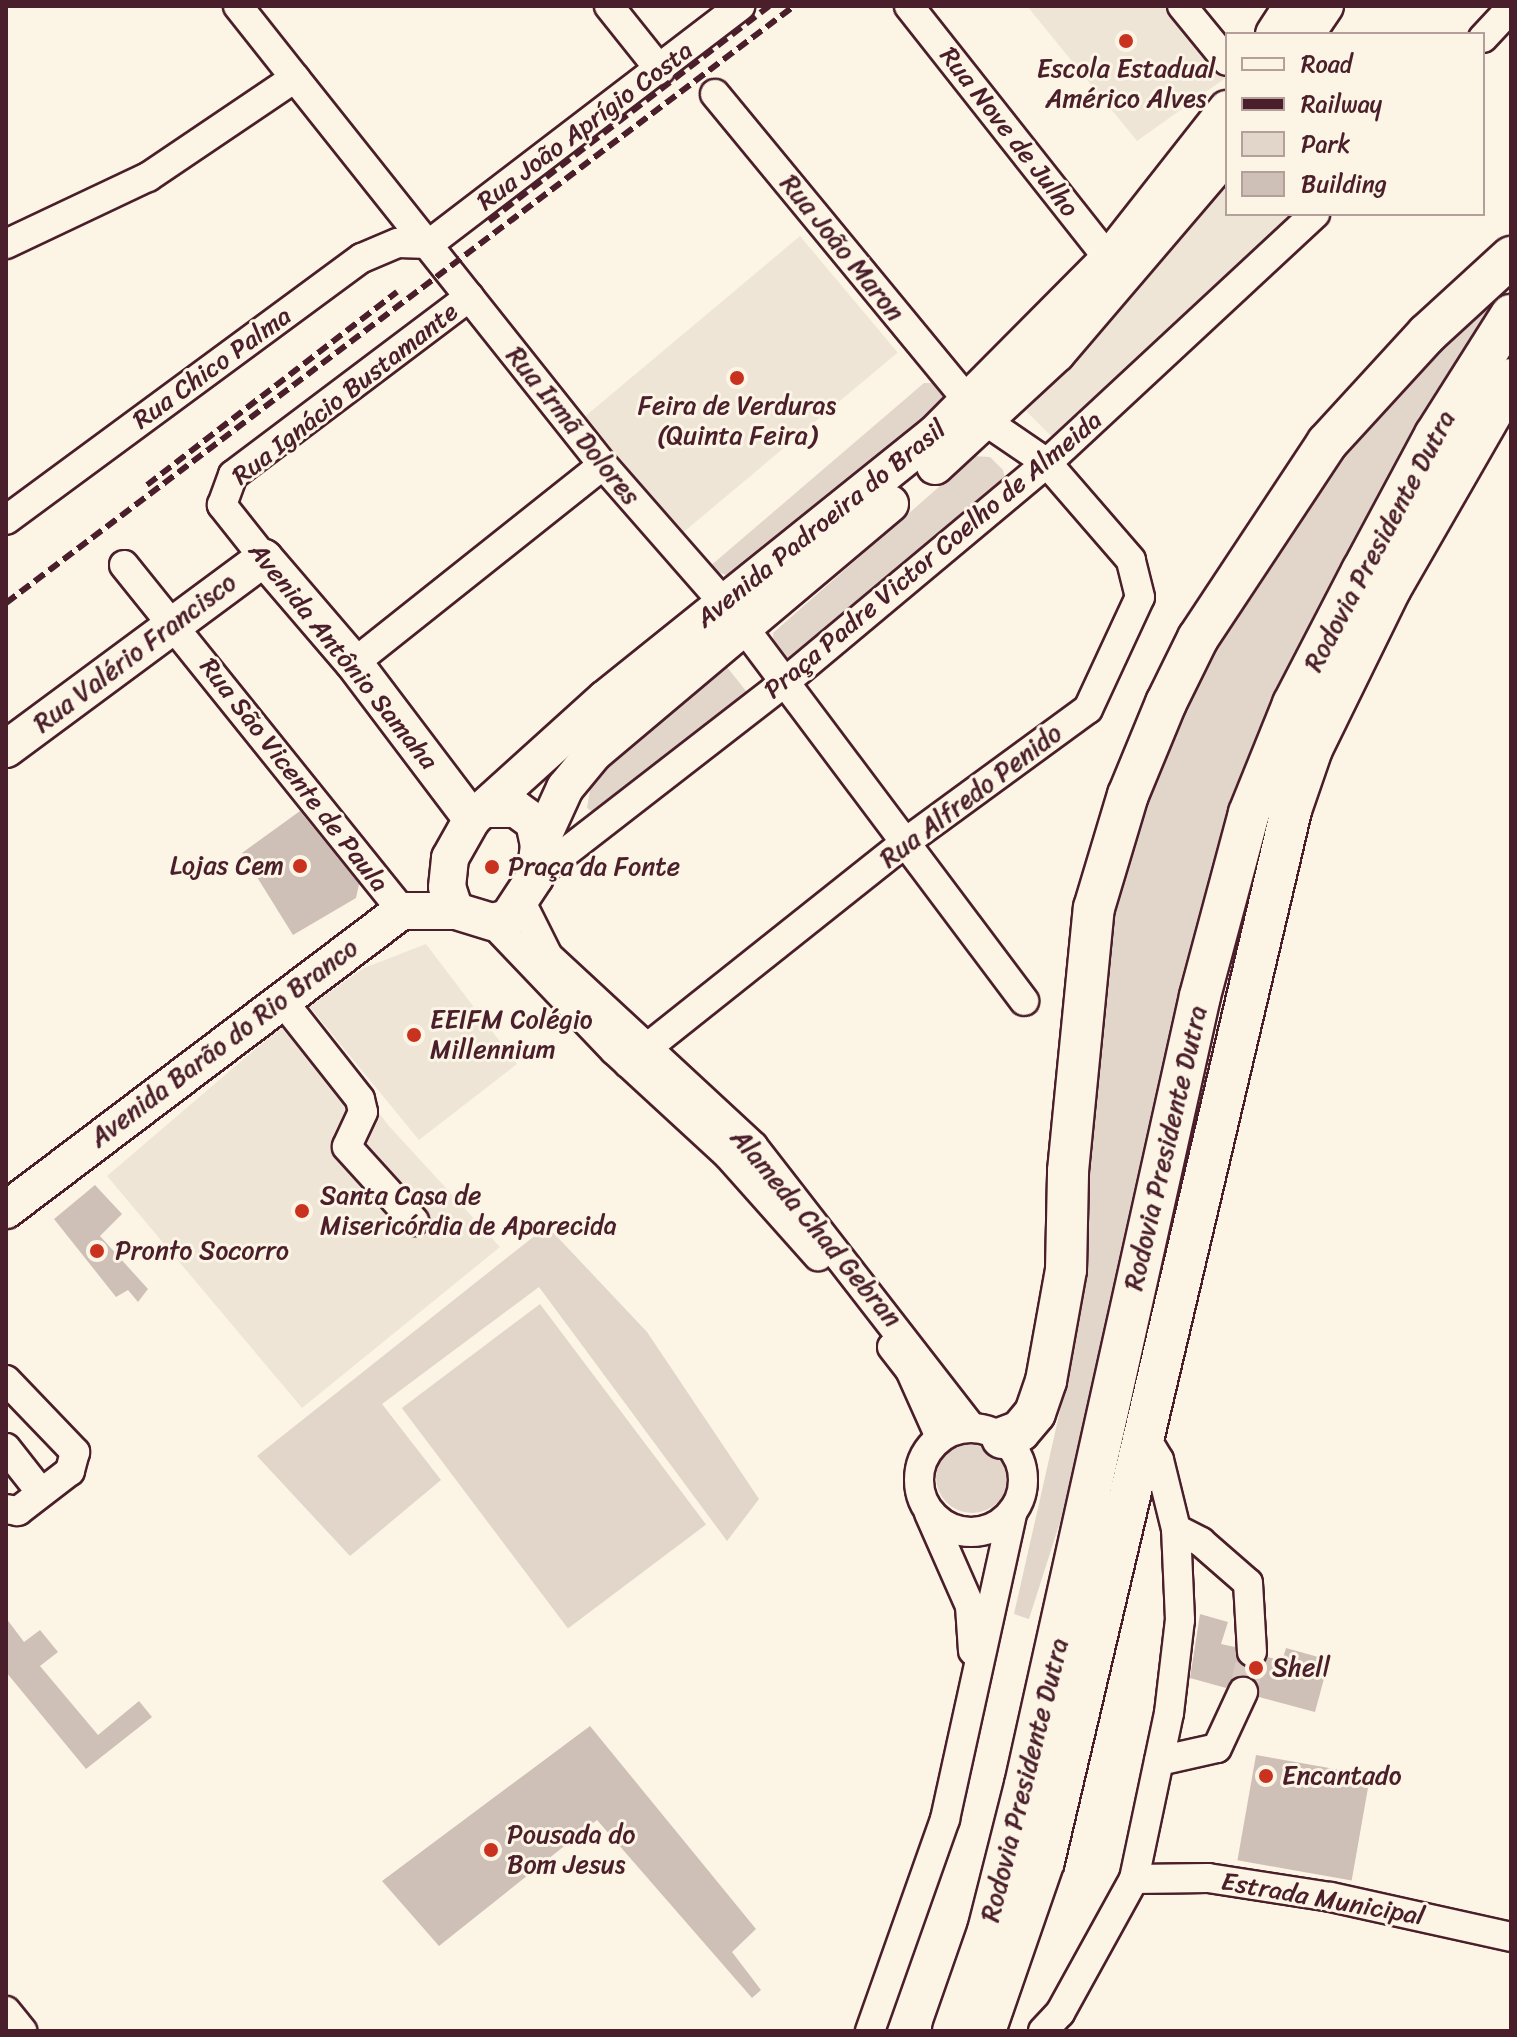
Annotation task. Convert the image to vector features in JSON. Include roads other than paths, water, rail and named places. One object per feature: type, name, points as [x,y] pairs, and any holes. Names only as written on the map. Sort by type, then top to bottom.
[{"type":"highway","points":[[987,1432],[1020,1431],[1035,1413],[1046,1381],[1066,1270],[1068,1171],[1094,908],[1128,795],[1166,703],[1198,638],[1327,443],[1427,334],[1511,257]]},
{"type":"highway","name":"Rodovia Presidente Dutra","points":[[953,2031],[988,1931],[1025,1785],[1200,996],[1249,813],[1293,704],[1362,571],[1435,435],[1511,315]]},
{"type":"highway","name":"Rodovia Presidente Dutra","points":[[985,2031],[1044,1861],[1142,1432],[1291,810],[1312,749],[1391,588],[1511,379]]},
{"type":"main road","points":[[1275,32],[1292,6]]},
{"type":"main road","points":[[1307,32],[1325,6]]},
{"type":"main road","name":"Avenida Padroeira do Brasil","points":[[978,412],[1109,259],[1225,112]]},
{"type":"main road","name":"Avenida Padroeira do Brasil","points":[[479,814],[733,614],[978,412],[1057,353],[1225,156]]},
{"type":"main road","name":"Avenida Antônio Samaha","points":[[264,558],[479,814]]},
{"type":"main road","name":"Rua Valério Francisco","points":[[6,749],[264,558]]},
{"type":"main road","name":"Avenida Padroeira do Brasil","points":[[531,874],[565,788],[594,753],[733,614]]},
{"type":"main road","points":[[402,911],[455,911],[492,922],[508,918],[531,874],[534,822],[516,809],[479,814],[450,858],[447,887],[455,911]]},
{"type":"main road","name":"Avenida Barão do Rio Branco","points":[[8,1204],[402,911]]},
{"type":"street","name":"Rua Irmã Dolores","points":[[238,6],[603,465],[733,614],[1024,1001]]},
{"type":"street","points":[[609,6],[660,70]]},
{"type":"street","name":"Rua João Aprígio Costa","points":[[429,244],[740,6]]},
{"type":"street","name":"Rua Nove de Julho","points":[[909,6],[1109,259]]},
{"type":"street","points":[[1182,6],[1225,59]]},
{"type":"street","points":[[1485,36],[1511,8]]},
{"type":"street","points":[[6,244],[37,224],[148,177],[295,78]]},
{"type":"street","name":"Rua João Maron","points":[[715,94],[978,412],[1047,463]]},
{"type":"street","name":"Praça Padre Victor Coelho de Almeida","points":[[531,874],[785,682],[1047,463],[1313,216]]},
{"type":"street","name":"Rua Chico Palma","points":[[6,520],[362,258],[398,243],[429,244]]},
{"type":"street","name":"Rua Ignácio Bustamante","points":[[223,492],[233,475],[469,297]]},
{"type":"street","name":"Rua Alfredo Penido","points":[[638,1055],[906,842],[1088,709],[1140,597],[1131,560],[1047,463]]},
{"type":"street","points":[[354,663],[603,465]]},
{"type":"street","name":"Avenida Antônio Samaha","points":[[223,492],[222,505],[264,558]]},
{"type":"street","name":"Rua São Vicente de Paula","points":[[124,565],[175,624],[402,911]]},
{"type":"street","name":"Alameda Chad Gebran","points":[[531,874],[548,956],[638,1055]]},
{"type":"street","name":"Alameda Chad Gebran","points":[[492,922],[712,1124],[753,1146],[910,1370],[940,1437]]},
{"type":"street","points":[[281,999],[360,1099],[363,1112],[347,1147],[414,1221]]},
{"type":"street","name":"Alameda Chad Gebran","points":[[849,1279],[987,1432]]},
{"type":"street","points":[[6,1380],[75,1452],[70,1471],[39,1490],[18,1511],[6,1509]]},
{"type":"street","points":[[870,2031],[945,1819],[974,1667],[1013,1511],[1024,1480],[1021,1464],[987,1432],[940,1437],[924,1456],[918,1479],[928,1510],[970,1606],[974,1667]]},
{"type":"street","points":[[1043,2031],[1060,2013],[1134,1879],[1159,1761],[1180,1620],[1176,1529],[1159,1460],[1142,1432]]},
{"type":"street","points":[[6,1448],[39,1490]]},
{"type":"street","points":[[928,1510],[939,1522],[970,1532],[987,1530],[1013,1511]]},
{"type":"street","points":[[1176,1529],[1201,1542],[1248,1583],[1252,1652]]},
{"type":"street","points":[[1159,1761],[1217,1748],[1243,1692]]},
{"type":"street","name":"Estrada Municipal","points":[[1134,1879],[1208,1878],[1285,1890],[1511,1937]]},
{"type":"street","points":[[6,2011],[22,2031]]},
{"type":"tunnel","points":[[1243,1692],[1252,1652]]},
{"type":"railway","points":[[489,221],[769,6]]},
{"type":"railway","points":[[6,603],[794,6]]},
{"type":"railway","points":[[147,485],[397,292]]},
{"type":"place","name":"Escola Estadual Américo Alves","points":[[1126,41]]},
{"type":"place","name":"Feira de Verduras (Quinta Feira)","points":[[737,378]]},
{"type":"place","name":"Lojas Cem","points":[[300,866]]},
{"type":"place","name":"Praça da Fonte","points":[[492,867]]},
{"type":"place","name":"EEIFM Colégio Millennium","points":[[414,1035]]},
{"type":"place","name":"Santa Casa de Misericórdia de Aparecida","points":[[302,1211]]},
{"type":"place","name":"Pronto Socorro","points":[[97,1251]]},
{"type":"place","name":"Shell","points":[[1256,1668]]},
{"type":"place","name":"Encantado","points":[[1266,1776]]},
{"type":"place","name":"Pousada do Bom Jesus","points":[[491,1850]]}]
